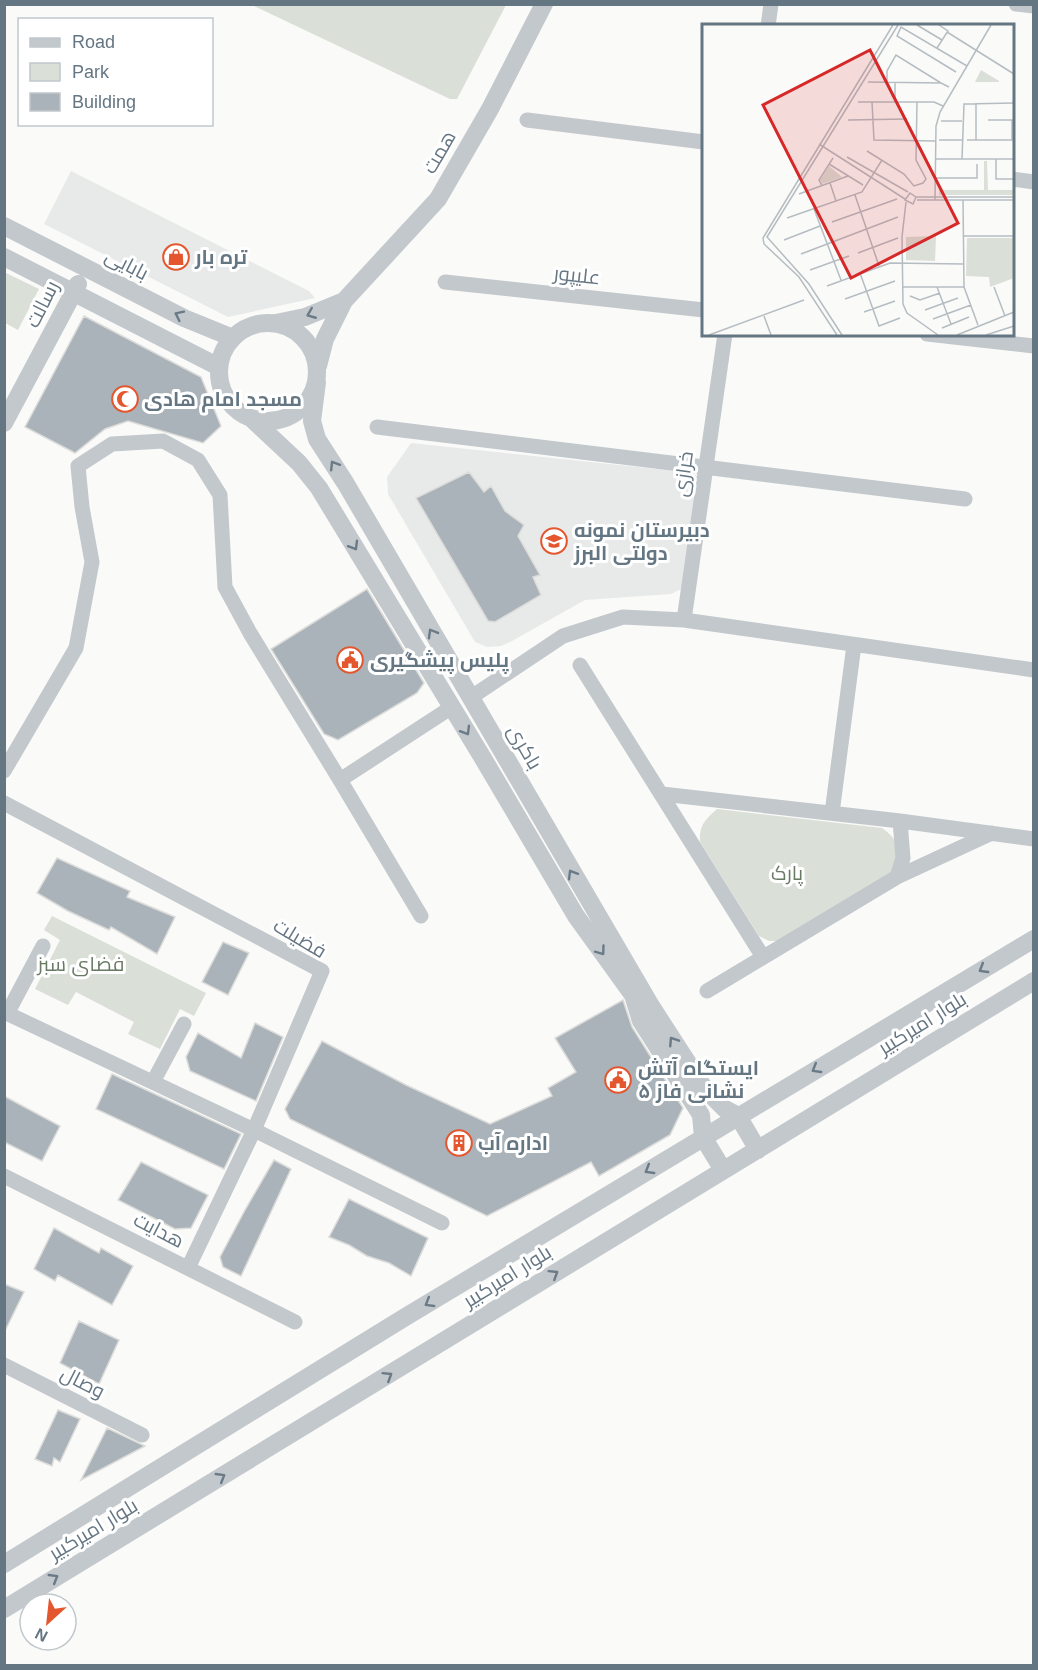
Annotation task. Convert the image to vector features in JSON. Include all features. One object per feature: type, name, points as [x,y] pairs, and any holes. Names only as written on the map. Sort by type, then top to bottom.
[{"type":"street","name":"همت","points":[[344,301],[438,199],[490,110],[544,4]]},
{"type":"street","points":[[768,24],[771,4]]},
{"type":"street","points":[[1016,4],[1034,6]]},
{"type":"street","points":[[527,120],[702,142]]},
{"type":"street","points":[[1014,179],[1034,182]]},
{"type":"street","name":"بابایی","points":[[4,226],[184,318],[233,338]]},
{"type":"street","points":[[4,257],[219,367]]},
{"type":"street","name":"رسالت","points":[[4,423],[74,293],[85,268]]},
{"type":"street","name":"علیپور","points":[[445,282],[702,310]]},
{"type":"street","points":[[344,301],[305,316],[276,323],[261,323],[246,328],[233,338],[223,351],[219,367],[220,384],[226,399],[238,412],[253,420],[299,463],[319,488],[576,916],[633,995],[640,1021],[701,1115],[703,1137],[723,1170]]},
{"type":"street","points":[[253,420],[270,422],[286,419],[300,410],[311,398],[325,339],[344,301]]},
{"type":"street","points":[[276,323],[304,338],[313,351],[317,374]]},
{"type":"street","name":"خرازی","points":[[684,621],[725,336]]},
{"type":"street","points":[[945,336],[1034,346]]},
{"type":"street","name":"باکری","points":[[317,374],[312,421],[317,439],[346,484],[651,1006],[704,1088],[725,1109],[738,1116]]},
{"type":"street","points":[[377,427],[965,499]]},
{"type":"street","points":[[4,771],[76,648],[92,562],[82,507],[78,466],[112,444],[163,441],[198,460],[220,495],[225,587],[250,633],[421,916]]},
{"type":"street","points":[[340,780],[563,636],[623,617],[684,621],[1034,670]]},
{"type":"street","points":[[832,813],[854,645]]},
{"type":"street","points":[[580,664],[763,957]]},
{"type":"street","points":[[662,794],[1034,838]]},
{"type":"street","name":"فضیلت","points":[[4,803],[322,971],[254,1130],[188,1268]]},
{"type":"street","points":[[897,877],[903,858],[900,821]]},
{"type":"street","points":[[707,991],[897,877],[992,833]]},
{"type":"street","name":"بلوار امیرکبیر","points":[[4,1564],[703,1137],[1034,939]]},
{"type":"street","points":[[43,946],[6,1013],[254,1130],[442,1223]]},
{"type":"street","name":"بلوار امیرکبیر","points":[[4,1609],[1034,981]]},
{"type":"street","points":[[153,1082],[184,1024]]},
{"type":"street","points":[[738,1116],[758,1150]]},
{"type":"street","name":"هدایت","points":[[6,1180],[295,1322]]},
{"type":"street","name":"وصال","points":[[4,1365],[142,1435]]},
{"type":"shaded area","name":"تره بار","points":[[71,171],[309,291],[315,298],[228,317],[44,224]]},
{"type":"shaded area","name":"دبیرستان نمونه دولتی البرز","points":[[411,443],[694,473],[703,483],[683,588],[671,594],[585,600],[501,646],[487,647],[475,642],[388,494],[387,477]]},
{"type":"green space","points":[[252,5],[506,5],[457,99],[450,99]]},
{"type":"green space","points":[[4,272],[39,289],[18,330],[5,323]]},
{"type":"green space","name":"پارک","points":[[717,809],[882,828],[896,843],[894,874],[780,941],[769,941],[759,936],[700,842],[704,823]]},
{"type":"green space","name":"فضای سبز","points":[[52,916],[206,993],[194,1016],[180,1009],[160,1049],[128,1034],[134,1022],[76,992],[68,1005],[35,989],[60,940],[44,930]]},
{"type":"building","name":"مسجد امام هادی","points":[[84,316],[201,377],[221,426],[203,443],[128,421],[105,429],[75,453],[25,427]]},
{"type":"building","points":[[469,472],[484,492],[491,486],[505,511],[524,525],[518,536],[540,575],[533,577],[541,595],[495,622],[488,621],[416,498]]},
{"type":"building","name":"پلیس پیشگیری","points":[[367,589],[424,683],[417,693],[338,740],[324,734],[271,649]]},
{"type":"building","points":[[57,858],[130,891],[127,897],[175,917],[157,954],[111,927],[109,930],[68,911],[37,893]]},
{"type":"building","points":[[223,942],[249,953],[228,995],[202,982]]},
{"type":"building","name":"اداره آب","points":[[623,1000],[632,1027],[683,1108],[670,1135],[599,1176],[591,1162],[487,1216],[290,1119],[285,1109],[322,1041],[406,1085],[490,1124],[552,1096],[548,1088],[576,1072],[555,1038]]},
{"type":"building","points":[[255,1023],[283,1037],[256,1101],[190,1071],[186,1057],[198,1033],[241,1058]]},
{"type":"building","points":[[112,1074],[241,1134],[224,1169],[96,1109]]},
{"type":"building","points":[[4,1096],[60,1126],[42,1161],[4,1142]]},
{"type":"building","points":[[274,1160],[291,1169],[241,1276],[223,1267],[220,1257]]},
{"type":"building","points":[[141,1162],[208,1195],[191,1228],[175,1229],[118,1200]]},
{"type":"building","points":[[349,1199],[428,1238],[411,1276],[389,1263],[367,1256],[329,1237]]},
{"type":"building","points":[[54,1228],[99,1253],[101,1248],[133,1266],[112,1305],[58,1275],[55,1281],[34,1269]]},
{"type":"building","points":[[4,1284],[24,1292],[4,1333]]},
{"type":"building","points":[[79,1321],[119,1340],[99,1384],[60,1363]]},
{"type":"building","points":[[58,1410],[80,1419],[60,1462],[54,1458],[52,1466],[35,1459]]},
{"type":"building","points":[[107,1428],[145,1446],[81,1480]]},
{"type":"place","name":"تره بار","points":[[176,257]]},
{"type":"place","name":"مسجد امام هادی","points":[[125,399]]},
{"type":"place","name":"دبیرستان نمونه دولتی البرز","points":[[554,541]]},
{"type":"place","name":"پلیس پیشگیری","points":[[350,660]]},
{"type":"place","name":"ایستگاه آتش نشانی فاز ۵","points":[[618,1080]]},
{"type":"place","name":"اداره آب","points":[[459,1143]]}]
